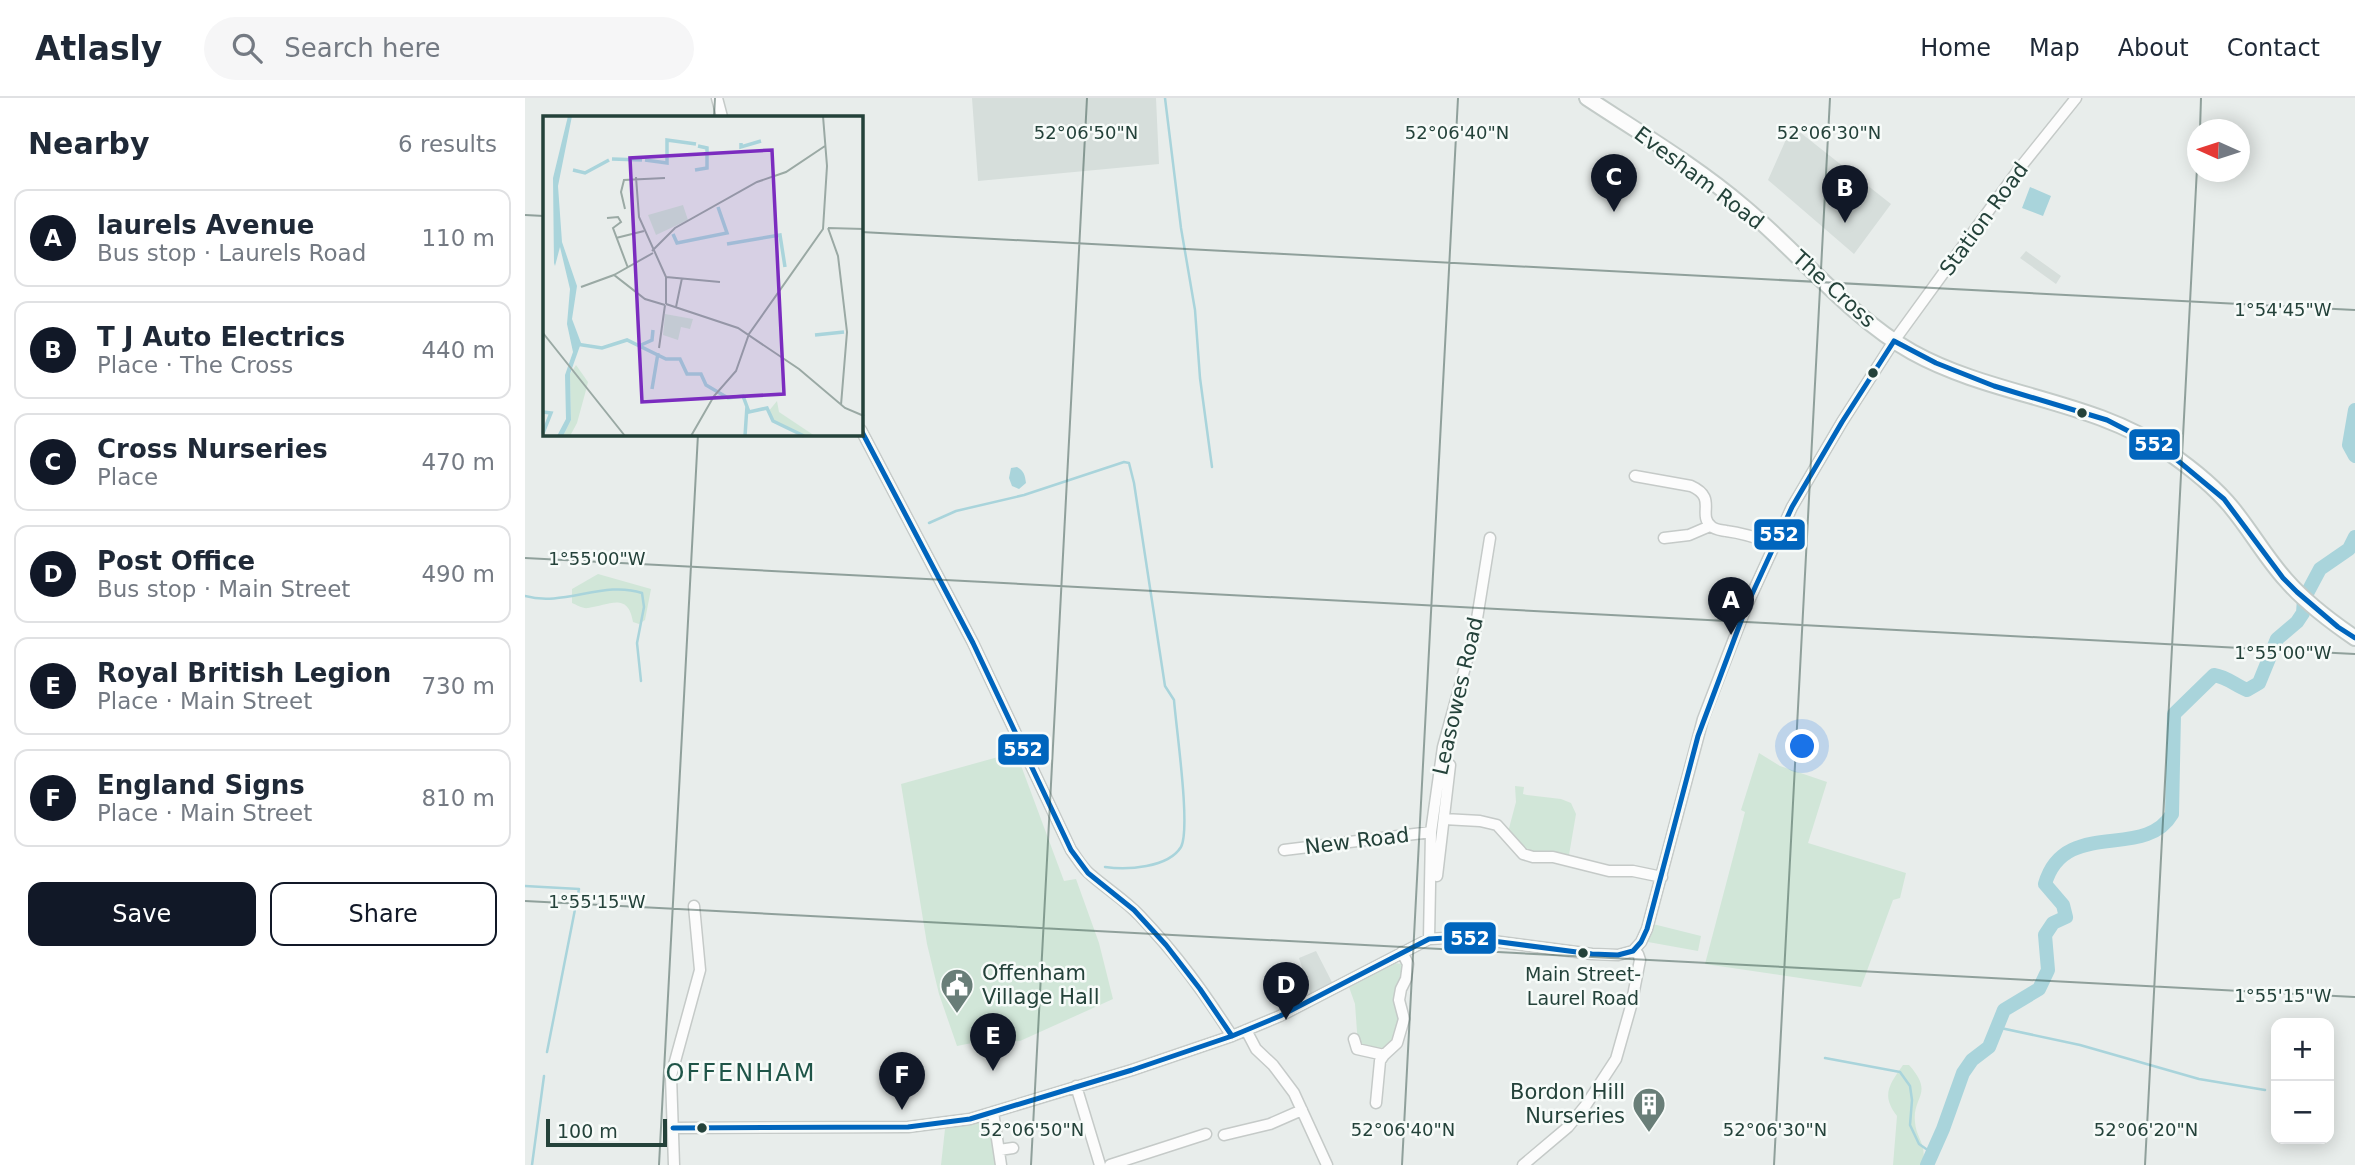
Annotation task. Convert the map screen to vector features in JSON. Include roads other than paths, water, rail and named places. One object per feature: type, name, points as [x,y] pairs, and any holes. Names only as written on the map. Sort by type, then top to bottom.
[{"type":"main road","name":"Evesham Road","points":[[1587,98],[1745,207],[1774,236]]},
{"type":"main road","name":"The Cross","points":[[1774,236],[1894,341]]},
{"type":"main road","points":[[1894,341],[1936,363],[1994,386],[2107,420],[2165,450],[2224,499],[2283,578],[2297,592],[2355,638]]},
{"type":"street","points":[[717,98],[722,116]]},
{"type":"street","name":"Station Road","points":[[1633,951],[1644,936],[1662,877],[1703,719],[1747,605],[1792,507],[1894,341],[2019,169],[2076,98]]},
{"type":"street","points":[[863,434],[972,643],[1070,850],[1089,874],[1139,914],[1177,956],[1232,1035]]},
{"type":"street","points":[[1635,475],[1699,489],[1707,501],[1706,517],[1710,526],[1747,534],[1774,544]]},
{"type":"street","points":[[1664,538],[1689,535],[1710,526]]},
{"type":"street","name":"Leasowes Road","points":[[1429,939],[1430,832],[1443,747],[1475,631],[1490,538]]},
{"type":"street","points":[[1437,876],[1450,765]]},
{"type":"street","points":[[1444,819],[1497,825],[1523,854],[1533,857],[1553,857],[1609,871],[1633,871],[1662,877]]},
{"type":"street","name":"New Road","points":[[1284,850],[1430,832]]},
{"type":"street","points":[[674,1165],[671,1076],[700,970],[694,905]]},
{"type":"street","points":[[673,1128],[908,1127],[970,1119],[1132,1070],[1246,1030],[1280,1016],[1429,939],[1486,939],[1592,954],[1618,955],[1633,951],[1638,954],[1640,960],[1616,1059],[1568,1127],[1523,1165]]},
{"type":"street","points":[[1376,1103],[1380,1061],[1397,1043],[1404,1019],[1399,1000],[1408,964],[1402,952]]},
{"type":"street","points":[[1246,1030],[1256,1049],[1286,1081],[1303,1110],[1327,1165]]},
{"type":"street","points":[[1355,1048],[1384,1055]]},
{"type":"street","points":[[1378,1084],[1391,1085]]},
{"type":"street","points":[[1076,1086],[1100,1165]]},
{"type":"street","points":[[1224,1135],[1270,1124],[1303,1110]]},
{"type":"street","points":[[993,1112],[1002,1165]]},
{"type":"street","points":[[1110,1165],[1206,1134]]},
{"type":"street","points":[[999,1150],[1013,1148]]},
{"type":"water","points":[[2030,187],[2051,196],[2043,216],[2022,208]]},
{"type":"water","points":[[1017,467],[1024,474],[1026,483],[1019,489],[1012,486],[1009,478],[1011,468]]},
{"type":"waterway","points":[[1165,98],[1181,228],[1195,310],[1200,378],[1212,467]]},
{"type":"waterway","points":[[2355,410],[2349,445],[2355,456]]},
{"type":"waterway","points":[[929,523],[956,511],[1024,495],[1124,462],[1129,463],[1165,686],[1174,700],[1184,799],[1184,836],[1181,847],[1175,854],[1157,863],[1135,868],[1105,867]]},
{"type":"waterway","points":[[1927,1165],[1963,1073],[1972,1060],[1989,1047],[2004,1010],[2039,989],[2048,970],[2045,935],[2053,923],[2066,917],[2063,905],[2045,884],[2055,864],[2069,851],[2086,845],[2143,835],[2160,828],[2172,814],[2174,714],[2214,675],[2247,690],[2259,683],[2277,639],[2297,622],[2303,613],[2304,599],[2320,569],[2349,549],[2355,537]]},
{"type":"waterway","points":[[525,596],[554,598],[613,590],[642,593],[644,607],[637,643],[641,681]]},
{"type":"waterway","points":[[525,886],[579,889],[547,1052]]},
{"type":"waterway","points":[[1996,1027],[2080,1045],[2199,1079],[2265,1090]]},
{"type":"waterway","points":[[1825,1058],[1900,1072],[1910,1086],[1910,1125],[1919,1144],[1932,1153]]},
{"type":"waterway","points":[[532,1165],[544,1076]]},
{"type":"place","name":"Cross Nurseries","points":[[1614,212]]},
{"type":"place","name":"T J Auto Electrics","points":[[1845,223]]},
{"type":"place","name":"laurels Avenue","points":[[1731,635]]},
{"type":"place","name":"Main Street- Laurel Road","points":[[1583,953]]},
{"type":"place","name":"Offenham Village Hall","points":[[957,1015]]},
{"type":"place","name":"Post Office","points":[[1286,1020]]},
{"type":"place","name":"Royal British Legion","points":[[993,1071]]},
{"type":"place","name":"England Signs","points":[[902,1110]]},
{"type":"place","name":"Bordon Hill Nurseries","points":[[1649,1134]]},
{"type":"district","name":"OFFENHAM","points":[[741,1073]]}]
